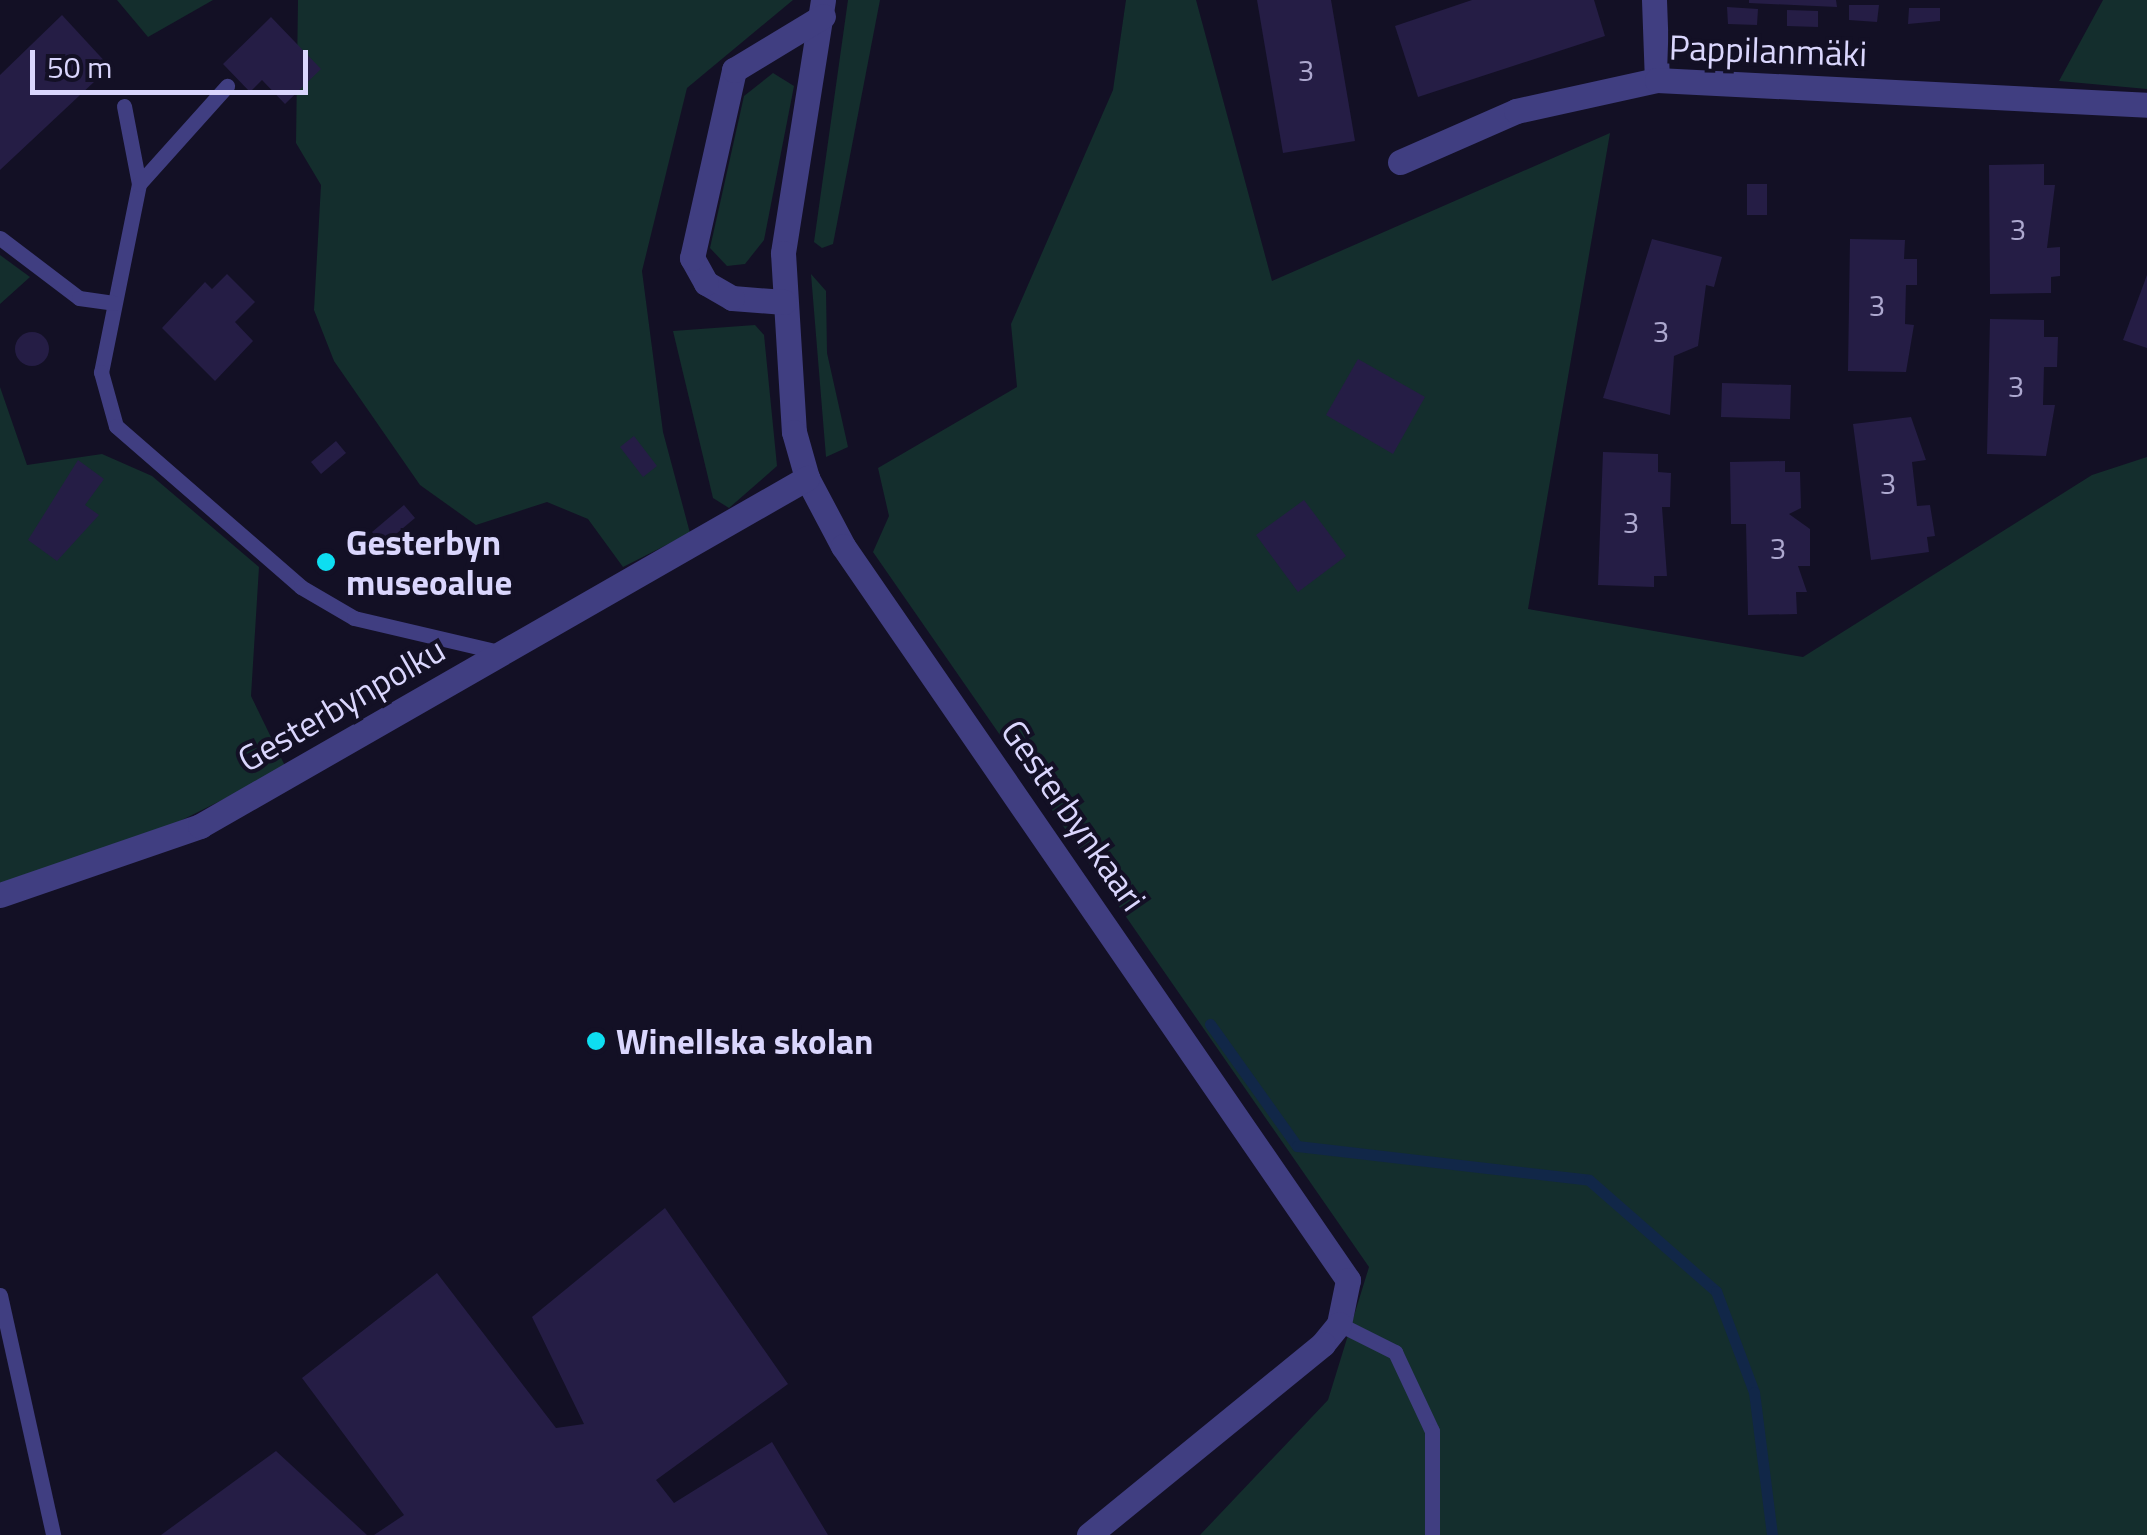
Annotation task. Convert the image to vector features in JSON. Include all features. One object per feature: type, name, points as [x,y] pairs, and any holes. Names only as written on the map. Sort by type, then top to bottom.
[{"type":"street","points":[[1654,0],[1657,80]]},
{"type":"street","points":[[784,302],[732,298],[706,283],[692,258],[734,70],[823,8]]},
{"type":"street","name":"Gesterbynkaari","points":[[823,8],[783,252],[784,302],[807,478],[843,546],[1338,1255],[1348,1280],[1339,1324]]},
{"type":"street","name":"Pappilanmäki","points":[[1400,162],[1516,111],[1657,80],[2147,104]]},
{"type":"street","name":"Gesterbynpolku","points":[[0,895],[200,826],[807,478]]},
{"type":"street","points":[[1089,1535],[1339,1324]]},
{"type":"lane","points":[[139,184],[227,86]]},
{"type":"lane","points":[[124,106],[139,184],[101,372],[116,426],[234,537],[354,618],[499,652]]},
{"type":"lane","points":[[0,238],[79,298],[114,303]]},
{"type":"lane","points":[[0,1295],[54,1535]]},
{"type":"lane","points":[[1339,1324],[1394,1352],[1432,1431],[1432,1535]]},
{"type":"green space","points":[[117,0],[213,0],[148,37]]},
{"type":"green space","points":[[298,0],[793,0],[687,88],[642,271],[663,432],[690,533],[623,567],[588,519],[547,502],[476,525],[420,485],[334,361],[314,310],[321,185],[296,143]]},
{"type":"green space","points":[[848,0],[880,0],[833,244],[822,248],[814,242]]},
{"type":"green space","points":[[1126,0],[1196,0],[1272,281],[1610,133],[1528,609],[1803,657],[2092,475],[2147,457],[2147,1535],[1200,1535],[1328,1400],[1369,1267],[873,552],[889,516],[878,468],[1017,387],[1011,324],[1113,90]]},
{"type":"green space","points":[[2103,0],[2147,0],[2147,89],[2059,81]]},
{"type":"green space","points":[[773,73],[794,86],[764,240],[745,264],[727,266],[710,248],[744,96]]},
{"type":"green space","points":[[0,255],[30,277],[0,304]]},
{"type":"green space","points":[[811,274],[826,291],[827,353],[848,447],[826,457]]},
{"type":"green space","points":[[755,325],[764,335],[777,466],[729,508],[713,498],[673,331]]},
{"type":"green space","points":[[0,387],[27,465],[102,454],[152,476],[259,567],[251,696],[286,768],[130,846],[0,883]]},
{"type":"building","points":[[1257,0],[1331,0],[1355,141],[1283,153]]},
{"type":"building","points":[[1472,0],[1594,0],[1605,36],[1418,97],[1395,26]]},
{"type":"building","points":[[1836,0],[1837,7],[1749,3]]},
{"type":"building","points":[[1849,5],[1879,5],[1877,22],[1849,20]]},
{"type":"building","points":[[1727,7],[1758,9],[1757,25],[1728,24]]},
{"type":"building","points":[[1909,8],[1940,8],[1940,21],[1908,24]]},
{"type":"building","points":[[1787,10],[1818,11],[1818,27],[1787,26]]},
{"type":"building","points":[[62,15],[110,67],[0,170],[0,75]]},
{"type":"building","points":[[271,17],[321,69],[285,104],[262,80],[250,92],[223,64]]},
{"type":"building","points":[[2044,164],[2044,185],[2055,185],[2047,248],[2060,247],[2060,276],[2051,277],[2051,293],[1990,294],[1989,165]]},
{"type":"building","points":[[1747,184],[1767,184],[1767,215],[1747,215]]},
{"type":"building","points":[[1652,239],[1722,257],[1714,287],[1706,285],[1698,346],[1674,356],[1670,415],[1603,398]]},
{"type":"building","points":[[1850,239],[1905,240],[1904,259],[1917,259],[1917,285],[1906,285],[1905,324],[1914,325],[1906,372],[1848,371]]},
{"type":"building","points":[[227,274],[255,302],[235,322],[253,341],[215,381],[162,328],[205,282],[212,289]]},
{"type":"building","points":[[2147,275],[2147,348],[2123,340]]},
{"type":"building","points":[[1990,319],[2044,320],[2044,337],[2058,337],[2057,367],[2044,367],[2043,405],[2055,405],[2046,456],[1987,454]]},
{"type":"building","points":[[32,332],[44,337],[49,349],[44,361],[32,366],[20,361],[15,349],[20,337]]},
{"type":"building","points":[[1358,359],[1425,397],[1393,454],[1326,415]]},
{"type":"building","points":[[1722,383],[1791,385],[1790,419],[1721,417]]},
{"type":"building","points":[[1911,417],[1926,460],[1912,462],[1917,506],[1930,505],[1935,536],[1927,537],[1929,552],[1871,560],[1853,424]]},
{"type":"building","points":[[634,436],[657,466],[643,477],[620,447]]},
{"type":"building","points":[[336,441],[346,453],[321,474],[311,462]]},
{"type":"building","points":[[1603,452],[1658,454],[1658,472],[1671,473],[1670,507],[1662,507],[1667,576],[1654,576],[1654,587],[1598,585]]},
{"type":"building","points":[[78,460],[104,479],[85,505],[99,515],[57,561],[28,540]]},
{"type":"building","points":[[1785,461],[1785,472],[1800,472],[1801,508],[1789,514],[1810,529],[1810,566],[1798,566],[1807,592],[1796,592],[1797,614],[1748,615],[1746,524],[1731,524],[1730,462]]},
{"type":"building","points":[[1304,500],[1346,556],[1298,592],[1256,535]]},
{"type":"building","points":[[404,505],[415,518],[383,545],[372,532]]},
{"type":"building","points":[[665,1208],[788,1384],[656,1480],[674,1503],[772,1442],[828,1535],[374,1535],[404,1515],[302,1378],[437,1273],[556,1428],[584,1424],[532,1317]]},
{"type":"building","points":[[276,1451],[367,1535],[161,1535]]},
{"type":"waterway","points":[[1210,1024],[1297,1146],[1589,1180],[1716,1291],[1754,1392],[1772,1535]]},
{"type":"place","name":"Gesterbyn museoalue","points":[[326,562]]},
{"type":"place","name":"Winellska skolan","points":[[596,1041]]}]
